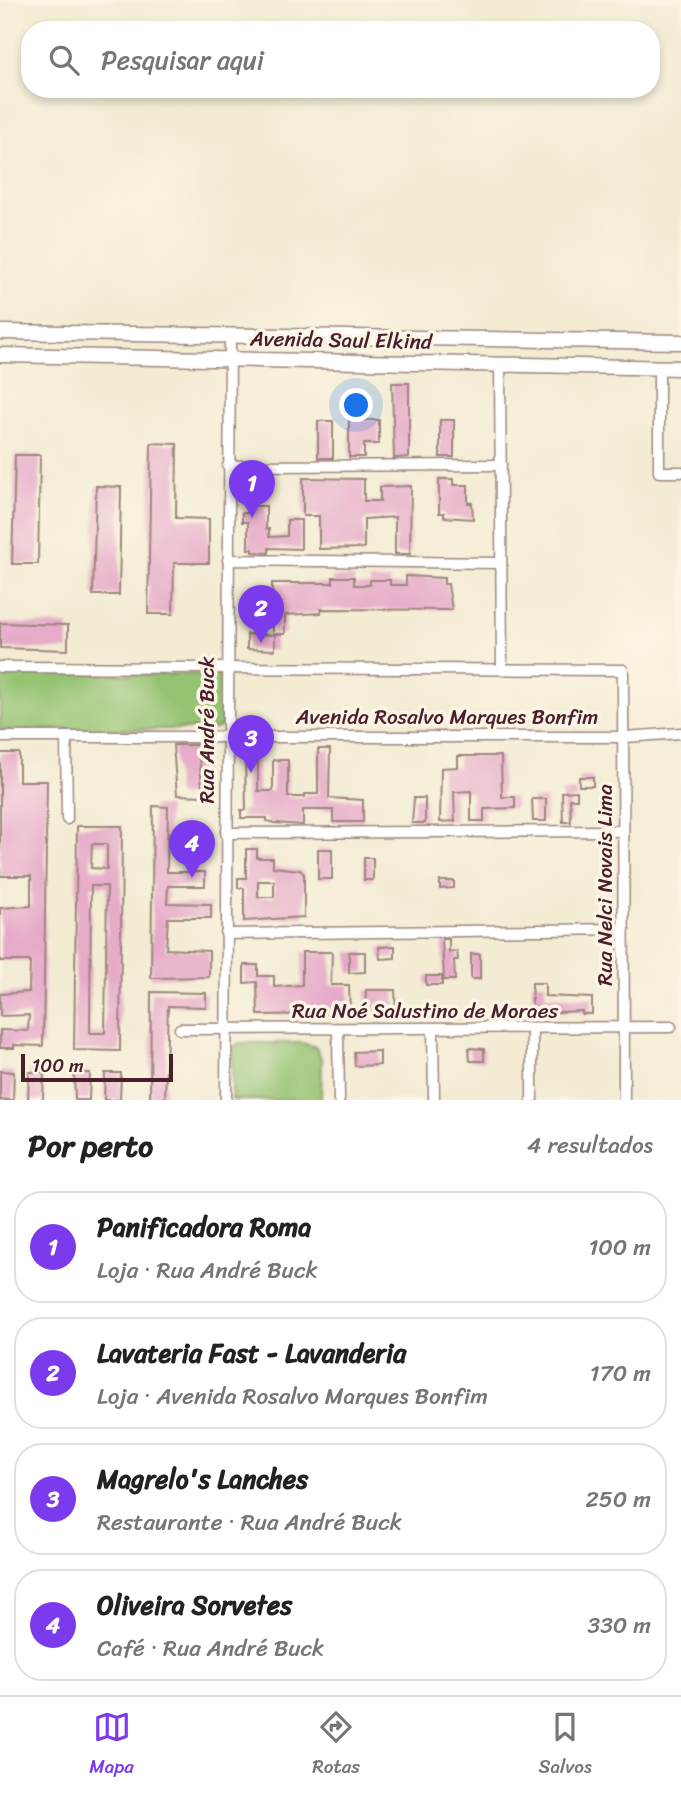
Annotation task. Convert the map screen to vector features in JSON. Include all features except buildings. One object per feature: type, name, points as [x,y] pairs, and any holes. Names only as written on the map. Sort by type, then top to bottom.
[{"type":"main road","name":"Avenida Saul Elkind","points":[[0,332],[681,342]]},
{"type":"main road","name":"Avenida Saul Elkind","points":[[0,355],[681,368]]},
{"type":"street","name":"Rua André Buck","points":[[226,1100],[230,336]]},
{"type":"street","points":[[0,667],[502,669],[500,363]]},
{"type":"street","points":[[659,368],[659,472],[681,472]]},
{"type":"street","points":[[228,466],[501,465]]},
{"type":"street","points":[[228,560],[501,563]]},
{"type":"street","name":"Rua Nelci Novais Lima","points":[[502,669],[623,670],[624,1100]]},
{"type":"street","name":"Avenida Rosalvo Marques Bonfim","points":[[0,737],[625,737],[681,733]]},
{"type":"street","points":[[66,737],[67,819]]},
{"type":"street","points":[[226,833],[623,831]]},
{"type":"street","points":[[226,934],[624,929]]},
{"type":"street","name":"Rua Noé Salustino de Moraes","points":[[180,1029],[338,1031],[671,1027]]},
{"type":"street","points":[[532,1029],[532,1100]]},
{"type":"street","points":[[433,1030],[434,1100]]},
{"type":"street","points":[[338,1031],[339,1100]]},
{"type":"green space","points":[[0,674],[221,674],[222,725],[217,729],[0,730]]},
{"type":"green space","points":[[239,1043],[302,1043],[316,1047],[322,1060],[321,1100],[232,1100],[232,1049]]},
{"type":"place","name":"Panificadora Roma","points":[[252,518]]},
{"type":"place","name":"Lavateria Fast - Lavanderia","points":[[261,643]]},
{"type":"place","name":"Magrelo's Lanches","points":[[251,773]]},
{"type":"place","name":"Oliveira Sorvetes","points":[[192,878]]}]
